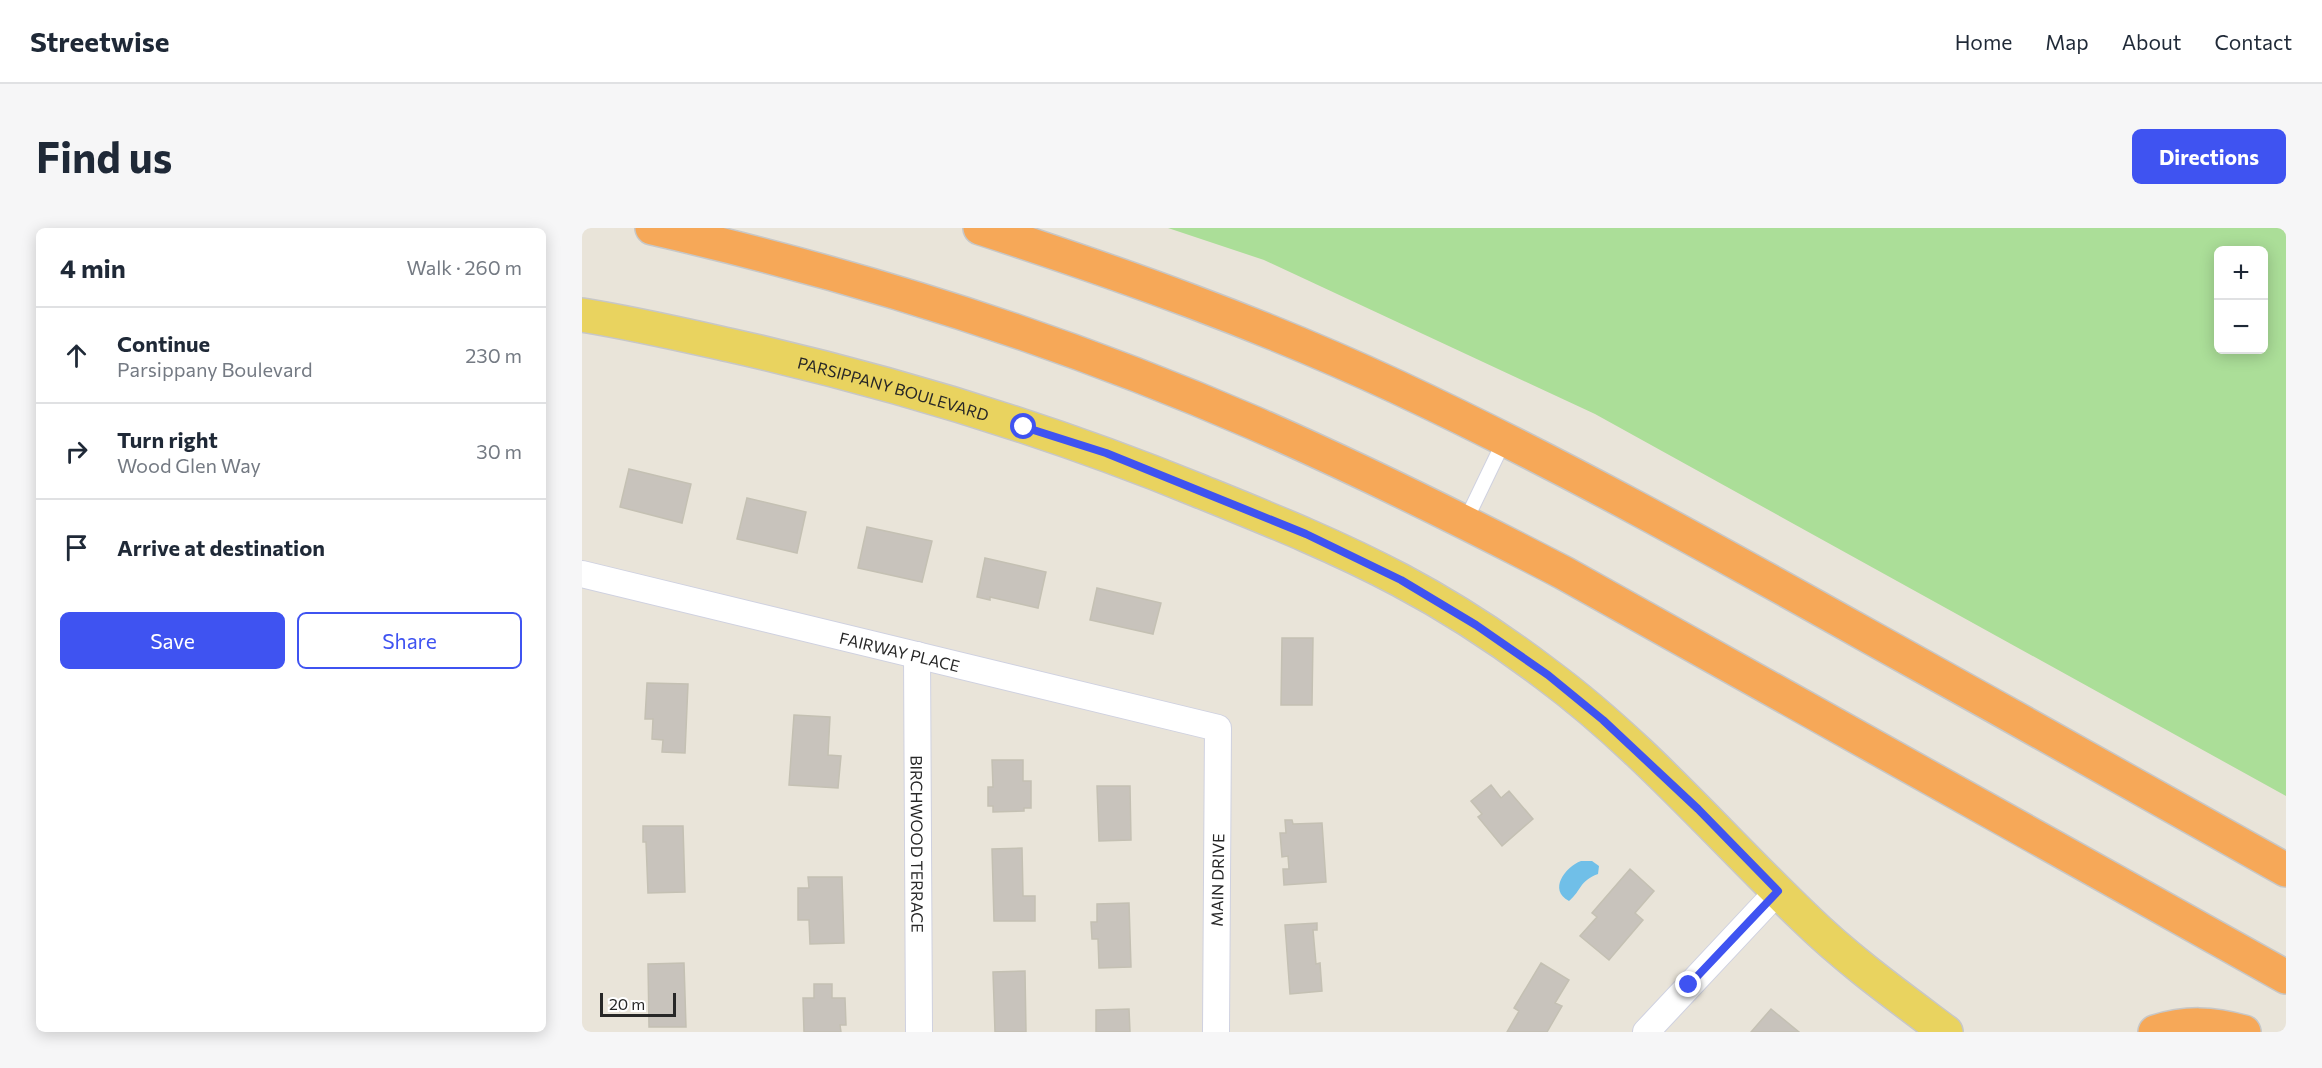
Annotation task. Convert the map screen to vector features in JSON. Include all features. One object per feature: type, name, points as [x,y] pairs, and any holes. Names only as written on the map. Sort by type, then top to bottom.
[{"type":"highway","points":[[652,228],[824,271],[1040,339],[1253,423],[1359,471],[1465,522],[1668,631],[2286,977]]},
{"type":"highway","points":[[980,228],[1180,296],[1395,386],[1505,439],[1606,491],[1799,597],[2286,870]]},
{"type":"highway","points":[[2155,1032],[2173,1026],[2198,1023],[2223,1026],[2244,1032]]},
{"type":"main road","name":"PARSIPPANY BOULEVARD","points":[[582,315],[621,321],[815,364],[922,394],[1106,453],[1306,534],[1401,580],[1476,625],[1548,675],[1603,720],[1698,809],[1806,920],[1876,979],[1947,1032]]},
{"type":"street","name":"FAIRWAY PLACE","points":[[582,574],[1218,728]]},
{"type":"street","name":"BIRCHWOOD TERRACE","points":[[917,655],[920,1032]]},
{"type":"street","name":"MAIN DRIVE","points":[[1216,1032],[1218,728]]},
{"type":"street","points":[[1646,1032],[1778,891]]},
{"type":"lane","points":[[1465,522],[1505,439]]},
{"type":"green space","points":[[1168,228],[2286,228],[2286,796],[1595,414],[1264,260]]},
{"type":"water","points":[[1581,861],[1592,861],[1599,866],[1598,874],[1584,883],[1569,901],[1563,896],[1559,885],[1569,868]]},
{"type":"building","points":[[629,469],[691,484],[682,523],[620,507]]},
{"type":"building","points":[[747,498],[806,512],[797,553],[737,539]]},
{"type":"building","points":[[867,527],[932,541],[922,582],[858,568]]},
{"type":"building","points":[[985,558],[1046,572],[1038,608],[990,597],[990,600],[977,597]]},
{"type":"building","points":[[1097,588],[1161,603],[1153,634],[1090,620]]},
{"type":"building","points":[[1282,638],[1313,638],[1312,705],[1281,705]]},
{"type":"building","points":[[647,683],[688,684],[685,753],[662,752],[663,740],[652,739],[653,719],[645,719]]},
{"type":"building","points":[[794,715],[830,717],[828,755],[841,756],[838,788],[789,785]]},
{"type":"building","points":[[992,760],[1023,760],[1023,781],[1031,781],[1031,808],[1024,808],[1024,811],[993,812],[993,806],[988,806],[988,787],[993,787]]},
{"type":"building","points":[[1491,785],[1501,798],[1509,791],[1533,819],[1502,846],[1478,817],[1482,814],[1471,801]]},
{"type":"building","points":[[1097,786],[1130,786],[1131,840],[1099,841]]},
{"type":"building","points":[[1285,820],[1292,820],[1293,824],[1322,823],[1326,882],[1284,885],[1283,869],[1289,869],[1288,856],[1282,857],[1280,833],[1286,833]]},
{"type":"building","points":[[643,826],[683,826],[685,892],[648,893],[646,842],[643,842]]},
{"type":"building","points":[[1022,848],[1023,896],[1035,896],[1035,921],[994,921],[992,849]]},
{"type":"building","points":[[1630,869],[1654,891],[1635,913],[1643,920],[1609,960],[1580,936],[1597,917],[1592,913]]},
{"type":"building","points":[[808,877],[842,877],[844,943],[810,944],[809,920],[798,920],[798,888],[809,888]]},
{"type":"building","points":[[1129,903],[1131,967],[1099,968],[1098,939],[1092,939],[1091,922],[1097,922],[1097,904]]},
{"type":"building","points":[[1317,923],[1317,930],[1313,930],[1316,964],[1320,963],[1322,991],[1290,994],[1285,925]]},
{"type":"building","points":[[684,963],[686,1027],[649,1027],[648,964]]},
{"type":"building","points":[[1541,963],[1569,980],[1555,1003],[1562,1006],[1547,1032],[1507,1032],[1519,1011],[1514,1008]]},
{"type":"building","points":[[1025,971],[1026,1032],[995,1032],[993,972]]},
{"type":"building","points":[[814,984],[832,984],[832,998],[845,998],[846,1025],[840,1025],[841,1032],[804,1032],[803,998],[814,998]]},
{"type":"building","points":[[1129,1009],[1130,1032],[1096,1032],[1096,1010]]},
{"type":"building","points":[[1771,1009],[1799,1032],[1751,1032]]},
{"type":"route","points":[[1024,427],[1106,453],[1306,534],[1401,580],[1476,625],[1548,675],[1603,720],[1698,809],[1778,891],[1689,985]]}]
